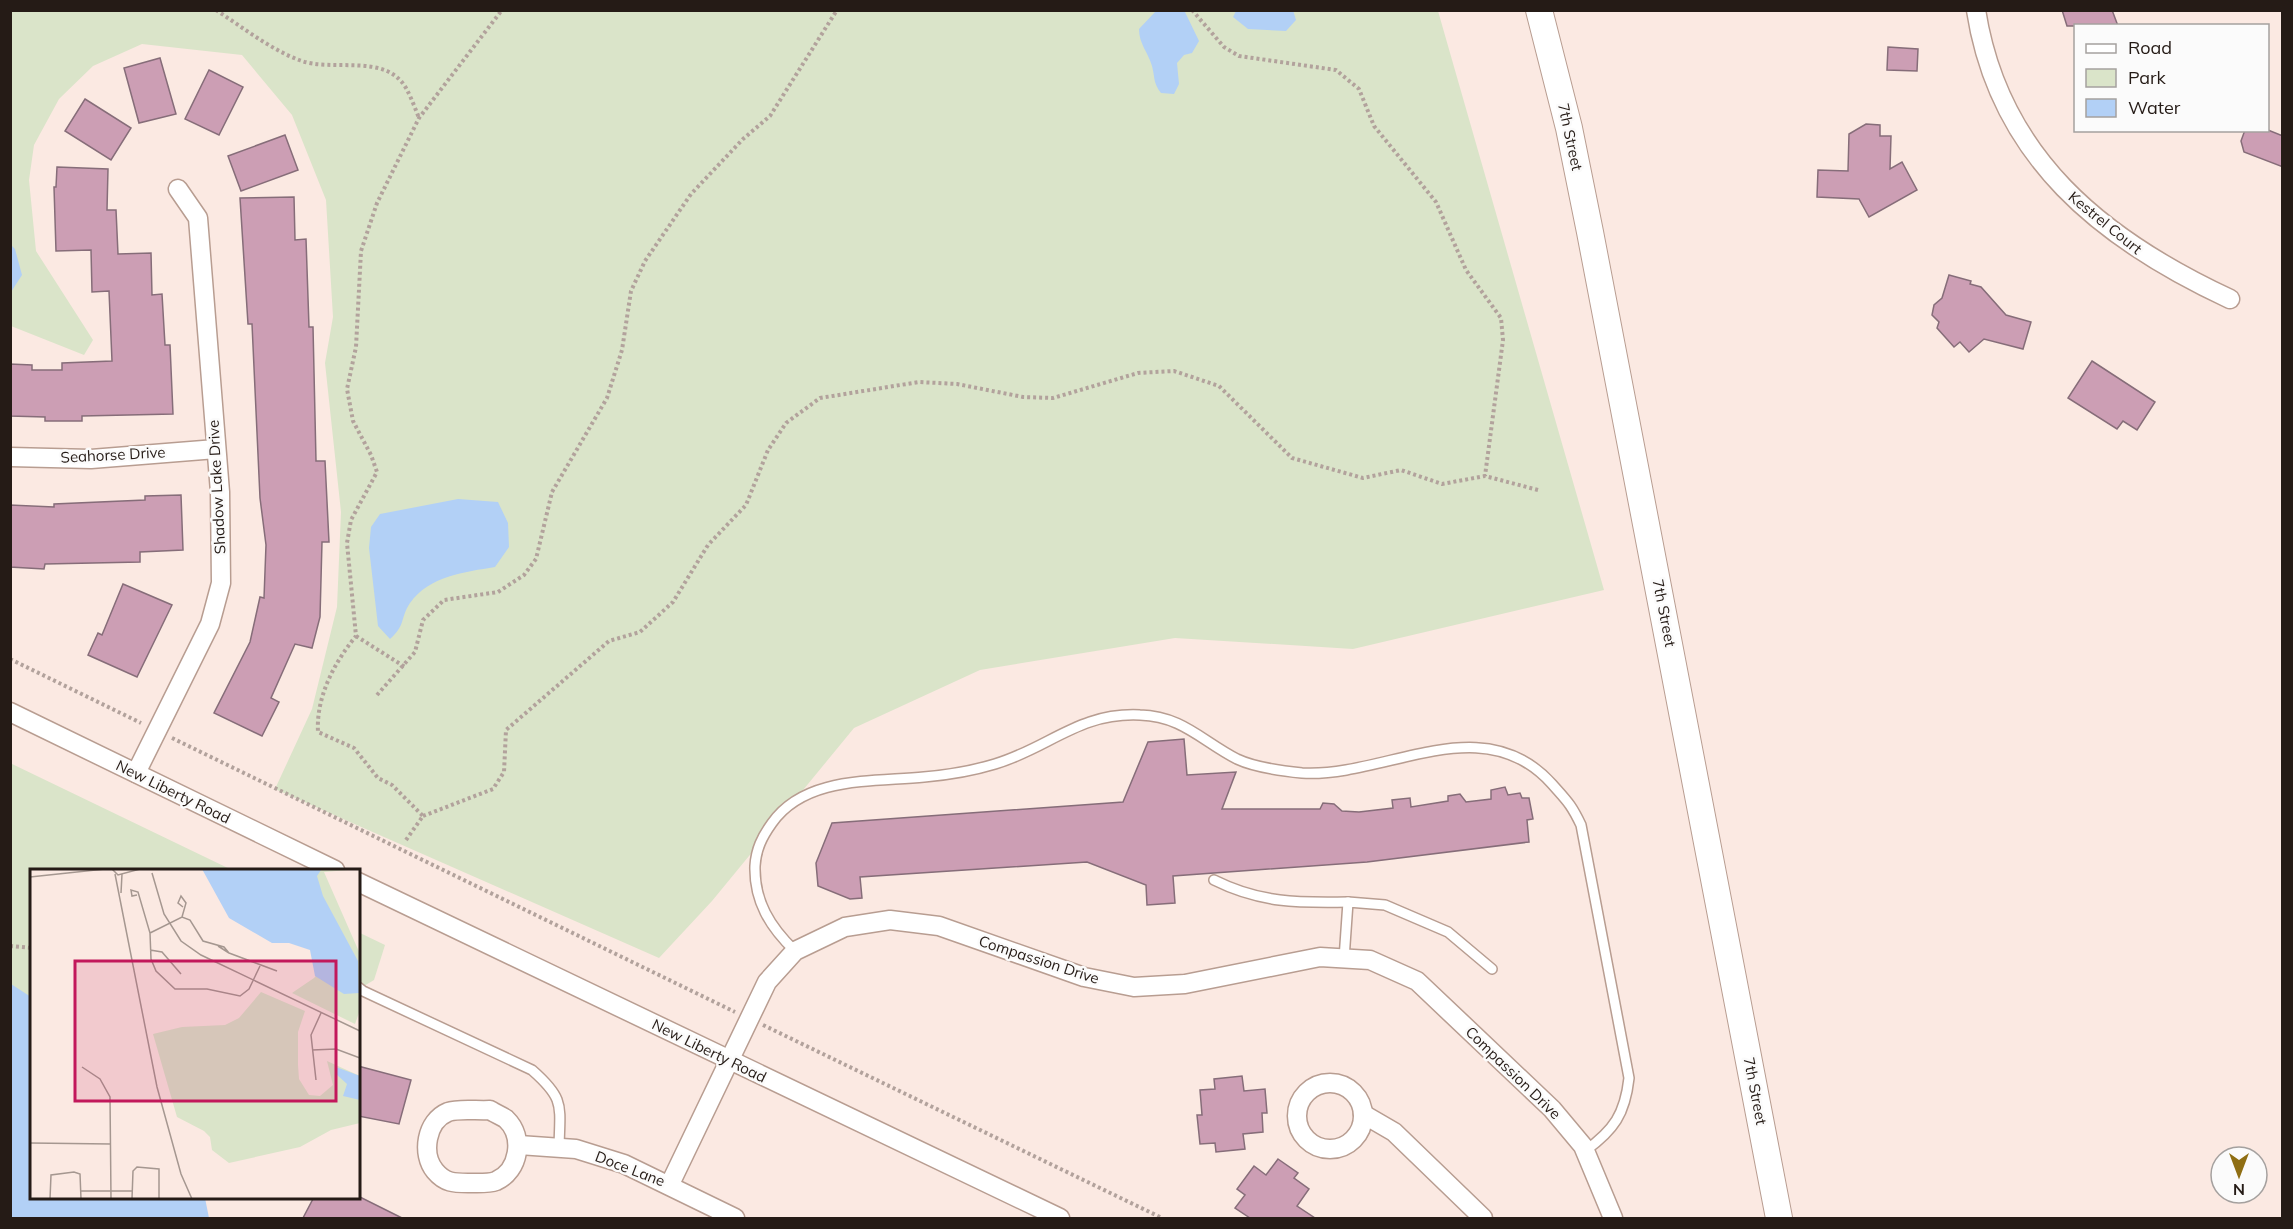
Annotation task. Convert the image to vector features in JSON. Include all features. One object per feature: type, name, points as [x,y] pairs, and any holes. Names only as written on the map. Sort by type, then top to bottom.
[{"type":"street","name":"7th Street","points":[[1539,10],[1569,128],[1590,232],[1779,1218]]},
{"type":"street","name":"Kestrel Court","points":[[1976,10],[1988,64],[2004,102],[2026,139],[2071,197],[2105,227],[2147,256],[2230,299]]},
{"type":"street","name":"Shadow Lake Drive","points":[[136,773],[210,624],[221,583],[216,449],[198,218],[178,189]]},
{"type":"street","name":"Seahorse Drive","points":[[10,457],[91,459],[216,449]]},
{"type":"street","name":"New Liberty Road","points":[[10,712],[333,869]]},
{"type":"street","name":"New Liberty Road","points":[[360,883],[1060,1218]]},
{"type":"street","name":"Compassion Drive","points":[[670,1184],[767,982],[795,951],[845,927],[890,920],[939,926],[1084,977],[1134,987],[1185,984],[1320,957],[1370,960],[1417,981],[1552,1109],[1585,1151],[1613,1218]]},
{"type":"street","points":[[490,1110],[507,1120],[519,1145],[516,1161],[504,1177],[493,1182],[451,1183],[441,1178],[432,1167],[428,1154],[428,1137],[436,1120],[449,1112],[490,1110]]},
{"type":"street","points":[[1364,1114],[1394,1132],[1483,1218]]},
{"type":"street","name":"Doce Lane","points":[[519,1145],[576,1149],[624,1164],[670,1184],[735,1218]]},
{"type":"lane","points":[[795,951],[772,928],[764,913],[755,876],[755,859],[765,833],[779,813],[792,802],[824,788],[975,770],[1018,755],[1079,724],[1109,716],[1142,715],[1180,723],[1240,761],[1291,772],[1346,770],[1462,747],[1496,748],[1532,764],[1544,774],[1570,802],[1581,825],[1629,1078],[1621,1115],[1608,1132],[1585,1151]]},
{"type":"lane","points":[[1214,880],[1259,899],[1305,903],[1348,902],[1385,905],[1448,932],[1492,969]]},
{"type":"lane","points":[[1344,959],[1348,902]]},
{"type":"lane","points":[[360,989],[532,1070],[553,1089],[560,1110],[560,1148]]},
{"type":"path","points":[[216,10],[298,60],[319,65],[374,67],[393,74],[405,87],[419,118]]},
{"type":"path","points":[[423,816],[392,785],[378,778],[354,748],[318,732],[317,711],[338,658],[356,636],[347,543],[351,520],[377,472],[371,455],[353,421],[347,389],[356,347],[361,251],[377,203],[419,118],[502,10]]},
{"type":"path","points":[[378,695],[405,667],[415,652],[423,620],[444,600],[498,592],[524,575],[536,559],[552,492],[607,398],[622,350],[631,291],[645,261],[691,194],[743,139],[770,116],[837,10]]},
{"type":"path","points":[[1192,10],[1224,47],[1239,56],[1336,70],[1359,89],[1374,126],[1436,202],[1466,270],[1501,318],[1503,340],[1485,476]]},
{"type":"path","points":[[406,840],[423,816],[493,789],[504,772],[506,730],[609,642],[640,632],[673,602],[708,544],[746,505],[768,450],[786,423],[820,398],[919,382],[957,384],[1023,397],[1053,398],[1138,373],[1174,371],[1219,386],[1292,458],[1363,478],[1401,470],[1442,484],[1485,476],[1538,490]]},
{"type":"path","points":[[356,636],[405,667]]},
{"type":"path","points":[[10,659],[1162,1218]]},
{"type":"path","points":[[10,946],[30,948]]},
{"type":"green space","points":[[10,11],[1438,11],[1604,590],[1353,649],[1175,638],[980,670],[854,728],[712,901],[659,958],[275,789],[312,709],[337,607],[341,512],[325,363],[333,317],[326,200],[292,115],[242,55],[142,44],[93,66],[59,99],[34,145],[29,180],[36,251],[93,340],[84,355],[11,326]]},
{"type":"green space","points":[[10,763],[230,869],[30,869],[31,1199],[11,1218]]},
{"type":"green space","points":[[360,933],[385,945],[374,980],[360,988]]},
{"type":"water","points":[[1293,10],[1296,20],[1286,31],[1248,29],[1233,17],[1236,11]]},
{"type":"water","points":[[1156,11],[1185,12],[1199,41],[1192,53],[1184,55],[1177,63],[1179,84],[1174,94],[1161,93],[1158,89],[1139,34],[1139,29]]},
{"type":"water","points":[[11,245],[15,249],[22,275],[11,292]]},
{"type":"water","points":[[458,499],[498,502],[508,523],[509,547],[495,567],[448,577],[427,587],[410,603],[401,625],[390,639],[378,626],[369,548],[371,527],[380,514]]},
{"type":"water","points":[[11,984],[30,996],[30,1199],[205,1199],[209,1218],[11,1218]]},
{"type":"building","points":[[2062,10],[2112,10],[2117,24],[2074,24],[2074,26],[2067,26]]},
{"type":"building","points":[[1888,47],[1918,49],[1917,71],[1887,70]]},
{"type":"building","points":[[160,58],[176,114],[139,123],[124,68]]},
{"type":"building","points":[[209,70],[243,87],[219,135],[185,119]]},
{"type":"building","points":[[85,99],[131,128],[111,160],[65,131]]},
{"type":"building","points":[[1866,124],[1880,125],[1880,136],[1891,136],[1890,169],[1902,162],[1917,190],[1869,217],[1859,199],[1817,197],[1818,170],[1848,171],[1849,134]]},
{"type":"building","points":[[2269,130],[2283,136],[2283,167],[2244,152],[2241,141],[2244,132]]},
{"type":"building","points":[[285,135],[298,170],[241,191],[228,156]]},
{"type":"building","points":[[57,167],[108,169],[107,210],[116,210],[118,254],[151,253],[152,295],[162,294],[165,345],[170,345],[173,414],[82,416],[82,421],[45,421],[45,417],[10,416],[10,364],[32,365],[32,370],[62,370],[62,363],[112,361],[109,291],[92,292],[91,250],[56,251],[54,187],[56,187]]},
{"type":"building","points":[[294,197],[295,240],[306,239],[309,327],[313,327],[316,461],[325,461],[329,542],[322,542],[320,617],[312,648],[295,644],[271,698],[279,702],[262,736],[214,713],[250,642],[260,597],[264,598],[266,545],[260,498],[252,324],[248,324],[240,198]]},
{"type":"building","points":[[1949,275],[1971,281],[1970,284],[1981,287],[2006,315],[2031,322],[2023,349],[1984,339],[1969,352],[1960,342],[1954,347],[1937,328],[1939,322],[1932,315],[1934,305],[1942,298]]},
{"type":"building","points":[[2092,361],[2155,402],[2137,430],[2123,421],[2117,429],[2068,398]]},
{"type":"building","points":[[181,495],[183,550],[140,552],[140,562],[45,564],[44,569],[10,567],[10,505],[54,507],[54,504],[145,500],[145,496]]},
{"type":"building","points":[[123,584],[172,605],[137,677],[88,655],[98,633],[102,635]]},
{"type":"building","points":[[1184,739],[1187,775],[1236,772],[1222,809],[1320,809],[1323,803],[1334,804],[1342,811],[1359,812],[1393,808],[1392,800],[1410,798],[1411,807],[1448,801],[1448,796],[1460,794],[1466,802],[1491,799],[1491,790],[1505,787],[1508,795],[1520,793],[1522,798],[1529,798],[1533,819],[1527,820],[1529,842],[1367,862],[1173,876],[1175,903],[1147,905],[1146,885],[1087,862],[860,877],[862,898],[850,899],[818,886],[816,863],[832,823],[1123,802],[1148,742]]},
{"type":"building","points":[[360,1067],[411,1080],[399,1124],[360,1116]]},
{"type":"building","points":[[1242,1076],[1244,1091],[1265,1089],[1267,1113],[1262,1113],[1263,1132],[1243,1134],[1245,1149],[1216,1152],[1215,1143],[1200,1144],[1197,1115],[1202,1115],[1200,1090],[1215,1089],[1214,1079]]},
{"type":"building","points":[[1278,1159],[1298,1173],[1294,1178],[1309,1189],[1297,1206],[1315,1218],[1250,1218],[1235,1208],[1245,1195],[1237,1189],[1254,1166],[1266,1175]]},
{"type":"building","points":[[360,1197],[402,1218],[303,1218],[313,1199],[360,1199]]}]
